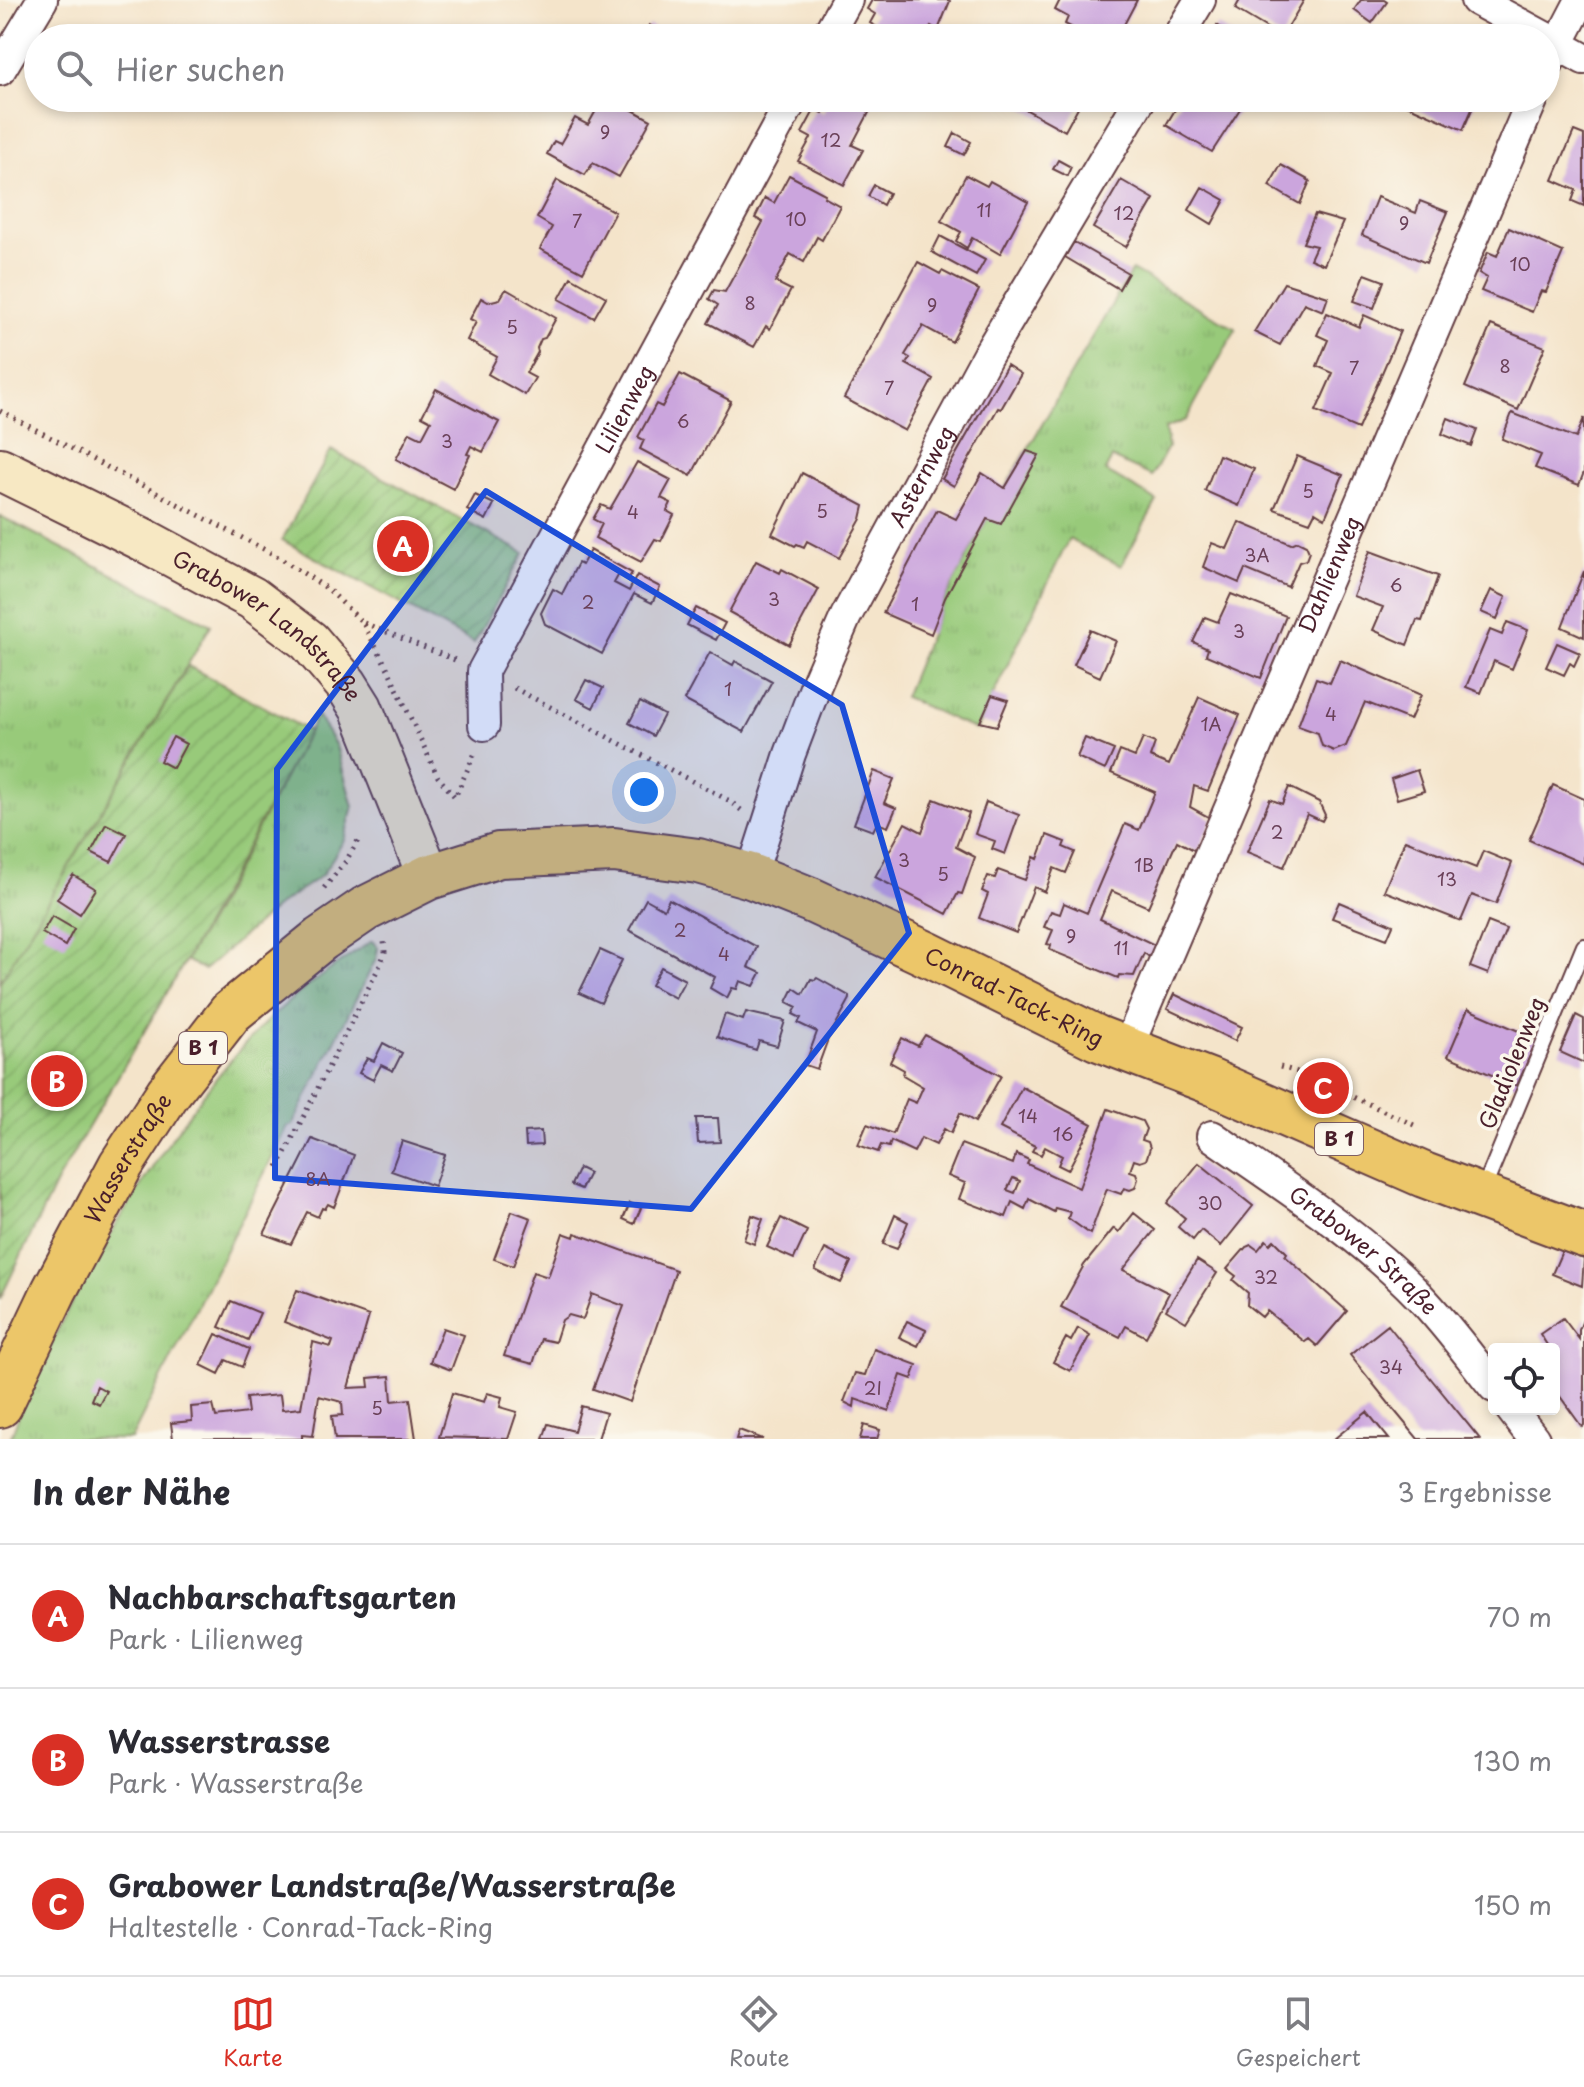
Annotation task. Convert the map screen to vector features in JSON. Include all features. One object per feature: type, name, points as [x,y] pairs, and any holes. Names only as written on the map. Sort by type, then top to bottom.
[{"type":"main road","name":"Grabower Landstraße","points":[[0,469],[240,591],[309,641],[338,673],[361,708],[429,877]]},
{"type":"main road","name":"Conrad-Tack-Ring","points":[[429,877],[499,855],[614,850],[698,861],[751,876],[811,900],[929,955],[1070,1026],[1209,1081],[1322,1132],[1481,1197],[1584,1235]]},
{"type":"main road","name":"Wasserstraße","points":[[0,1405],[54,1291],[121,1165],[168,1093],[231,1012],[349,919],[429,877]]},
{"type":"street","points":[[28,24],[42,0]]},
{"type":"street","points":[[834,24],[847,0]]},
{"type":"street","points":[[1185,24],[1200,0]]},
{"type":"street","points":[[1476,0],[1513,24]]},
{"type":"street","points":[[1560,31],[1581,0]]},
{"type":"street","points":[[0,70],[24,30]]},
{"type":"street","points":[[1560,51],[1584,59]]},
{"type":"street","name":"Lilienweg","points":[[484,725],[483,671],[785,112]]},
{"type":"street","name":"Asternweg","points":[[751,876],[811,698],[846,616],[987,356],[1133,112]]},
{"type":"street","name":"Dahlienweg","points":[[1127,1049],[1527,112]]},
{"type":"street","name":"Grabower Straße","points":[[1212,1136],[1341,1228],[1383,1263],[1419,1296],[1488,1380]]},
{"type":"street","points":[[1516,1415],[1534,1439]]},
{"type":"lane","name":"Gladiolenweg","points":[[1481,1197],[1584,946]]},
{"type":"path","points":[[362,622],[483,671],[730,801],[749,816],[764,834]]},
{"type":"path","points":[[455,797],[473,761],[484,725]]},
{"type":"path","points":[[278,1167],[380,965],[385,952],[380,933]]},
{"type":"highlighted area","points":[[486,491],[842,705],[909,933],[691,1209],[275,1178],[277,769]]},
{"type":"green space","points":[[1132,270],[1236,329],[1186,420],[1165,428],[1168,447],[1152,476],[1112,458],[1105,471],[1157,501],[1121,566],[1069,539],[976,730],[904,697],[945,598],[987,519]]},
{"type":"green space","points":[[331,450],[524,553],[474,643],[282,540]]},
{"type":"green space","points":[[0,516],[211,625],[0,985]]},
{"type":"green space","points":[[188,666],[309,731],[186,960],[57,1181],[0,1299],[0,982]]},
{"type":"green space","points":[[317,715],[336,746],[353,807],[344,840],[322,875],[279,905],[204,970],[186,960]]},
{"type":"green space","points":[[372,941],[378,948],[376,959],[292,1126],[288,1126],[131,1439],[10,1439],[35,1377],[80,1288],[131,1201],[192,1110],[243,1046],[275,1014]]},
{"type":"building","points":[[872,0],[950,1],[940,24],[872,24],[875,14],[867,9]]},
{"type":"building","points":[[1060,0],[1137,0],[1124,24],[1065,24],[1068,17],[1055,10]]},
{"type":"building","points":[[1240,0],[1304,0],[1290,24],[1260,24],[1235,9]]},
{"type":"building","points":[[1361,0],[1387,2],[1372,23],[1354,10]]},
{"type":"building","points":[[595,112],[636,112],[651,120],[619,177],[593,163],[585,175],[547,154],[554,141],[560,144],[575,118],[588,125]]},
{"type":"building","points":[[813,112],[869,112],[852,145],[863,150],[844,185],[798,161],[811,138],[802,133]]},
{"type":"building","points":[[1030,112],[1075,112],[1065,131]]},
{"type":"building","points":[[1174,112],[1238,112],[1212,152],[1166,125]]},
{"type":"building","points":[[1423,112],[1471,112],[1463,130]]},
{"type":"building","points":[[1574,131],[1584,135],[1584,206],[1572,201],[1576,190],[1553,180]]},
{"type":"building","points":[[955,133],[971,142],[964,155],[948,147]]},
{"type":"building","points":[[1058,160],[1071,167],[1067,176],[1053,169]]},
{"type":"building","points":[[1281,165],[1310,181],[1300,204],[1269,186]]},
{"type":"building","points":[[789,175],[825,194],[824,197],[840,206],[822,240],[817,237],[804,262],[790,254],[775,282],[791,290],[770,329],[766,326],[754,347],[708,323],[718,305],[709,299],[714,290],[725,292],[763,222],[755,218],[765,198],[774,203]]},
{"type":"building","points":[[966,175],[987,186],[990,181],[1028,202],[1000,254],[972,238],[967,248],[956,241],[961,232],[941,221]]},
{"type":"building","points":[[557,180],[615,212],[583,272],[540,249],[552,227],[537,218]]},
{"type":"building","points":[[1121,180],[1154,199],[1126,247],[1093,228]]},
{"type":"building","points":[[874,185],[889,193],[883,205],[868,196]]},
{"type":"building","points":[[1202,187],[1225,200],[1212,224],[1189,210]]},
{"type":"building","points":[[1377,197],[1416,213],[1420,201],[1448,212],[1426,263],[1362,235]]},
{"type":"building","points":[[1315,214],[1343,222],[1324,265],[1310,259],[1316,246],[1303,243]]},
{"type":"building","points":[[1509,228],[1563,252],[1546,292],[1541,291],[1532,312],[1481,291],[1487,278],[1479,273],[1488,252],[1497,256]]},
{"type":"building","points":[[940,236],[985,260],[976,276],[932,252]]},
{"type":"building","points":[[1074,242],[1128,273],[1119,289],[1065,257]]},
{"type":"building","points":[[918,262],[979,290],[952,342],[923,326],[905,355],[910,358],[906,364],[933,379],[905,431],[844,398]]},
{"type":"building","points":[[1365,274],[1384,281],[1374,308],[1354,301]]},
{"type":"building","points":[[571,277],[606,297],[594,318],[559,299]]},
{"type":"building","points":[[1284,283],[1328,297],[1323,311],[1304,303],[1280,345],[1254,332]]},
{"type":"building","points":[[506,289],[556,318],[545,338],[541,339],[538,352],[526,373],[535,378],[525,395],[488,374],[497,357],[467,340],[476,322],[470,319],[481,298],[488,302],[500,299]]},
{"type":"building","points":[[1327,313],[1359,327],[1364,315],[1400,331],[1358,429],[1316,411],[1333,373],[1317,366],[1328,340],[1317,335]]},
{"type":"building","points":[[1491,325],[1545,347],[1518,410],[1465,387]]},
{"type":"building","points":[[1007,365],[1021,374],[954,486],[942,479]]},
{"type":"building","points":[[680,374],[731,401],[691,476],[640,449],[644,440],[638,437],[656,404],[662,407]]},
{"type":"building","points":[[436,389],[499,422],[483,452],[471,446],[467,454],[470,455],[453,489],[396,459],[410,432],[422,438],[431,421],[422,416]]},
{"type":"building","points":[[1512,413],[1576,438],[1584,418],[1584,472],[1579,485],[1535,468],[1541,455],[1502,439]]},
{"type":"building","points":[[1448,418],[1477,430],[1471,446],[1442,434]]},
{"type":"building","points":[[1027,451],[1039,455],[1001,524],[987,519],[945,598],[931,634],[883,613],[937,510],[956,519],[982,473],[1005,488]]},
{"type":"building","points":[[1219,455],[1254,469],[1239,506],[1205,491]]},
{"type":"building","points":[[1297,456],[1343,475],[1325,518],[1315,512],[1310,522],[1274,509]]},
{"type":"building","points":[[637,462],[671,480],[661,498],[671,503],[667,511],[674,515],[661,541],[655,539],[641,562],[595,538],[602,524],[593,519],[601,505],[610,509]]},
{"type":"building","points":[[802,473],[864,506],[861,519],[839,558],[807,541],[804,547],[795,546],[772,534]]},
{"type":"building","points":[[475,495],[494,504],[486,520],[467,510]]},
{"type":"building","points":[[1239,522],[1291,544],[1298,541],[1306,545],[1309,552],[1306,560],[1299,562],[1288,587],[1245,569],[1239,583],[1203,567],[1212,543],[1227,549]]},
{"type":"building","points":[[590,550],[632,573],[628,579],[619,574],[614,583],[629,591],[637,575],[660,587],[652,603],[634,594],[602,654],[545,624],[541,613],[553,589],[562,594],[578,563],[582,565]]},
{"type":"building","points":[[1370,551],[1438,576],[1422,621],[1417,620],[1407,645],[1373,630],[1383,607],[1353,596]]},
{"type":"building","points":[[756,561],[780,573],[782,569],[819,589],[789,645],[729,612]]},
{"type":"building","points":[[1584,571],[1584,637],[1562,627]]},
{"type":"building","points":[[1491,590],[1506,597],[1497,619],[1481,612]]},
{"type":"building","points":[[1231,594],[1286,616],[1261,678],[1206,655],[1208,649],[1193,642],[1205,617],[1218,622]]},
{"type":"building","points":[[696,608],[725,623],[716,640],[687,625]]},
{"type":"building","points":[[1507,622],[1528,630],[1512,669],[1494,661],[1481,693],[1466,687],[1490,630],[1502,635]]},
{"type":"building","points":[[1090,630],[1116,641],[1100,677],[1074,665]]},
{"type":"building","points":[[1557,643],[1580,653],[1574,666],[1570,663],[1564,675],[1546,667]]},
{"type":"building","points":[[710,652],[733,665],[735,661],[772,681],[744,732],[684,700]]},
{"type":"building","points":[[1340,660],[1421,695],[1410,720],[1365,702],[1346,746],[1334,751],[1322,746],[1318,733],[1298,726],[1316,678],[1330,683]]},
{"type":"building","points":[[586,680],[603,688],[593,708],[576,699]]},
{"type":"building","points":[[992,695],[1008,700],[997,726],[980,722]]},
{"type":"building","points":[[1199,697],[1240,715],[1208,791],[1194,786],[1190,807],[1212,819],[1198,852],[1177,841],[1148,907],[1112,891],[1100,919],[1157,946],[1152,959],[1144,953],[1134,976],[1119,975],[1118,978],[1050,950],[1051,945],[1047,944],[1053,930],[1044,927],[1051,911],[1060,914],[1064,903],[1087,913],[1125,824],[1139,830],[1155,792],[1111,773],[1120,751],[1135,757],[1143,738],[1155,743],[1150,757],[1169,765]]},
{"type":"building","points":[[640,702],[664,715],[653,736],[629,723]]},
{"type":"building","points":[[173,737],[186,744],[173,768],[160,761]]},
{"type":"building","points":[[1085,738],[1114,750],[1105,770],[1077,757]]},
{"type":"building","points":[[1417,770],[1424,791],[1397,799],[1391,779]]},
{"type":"building","points":[[874,771],[894,779],[884,803],[896,808],[888,827],[877,823],[873,831],[854,824]]},
{"type":"building","points":[[1553,785],[1584,799],[1584,864],[1529,840]]},
{"type":"building","points":[[1289,787],[1319,802],[1325,815],[1322,821],[1307,814],[1284,867],[1247,852],[1270,799],[1282,804]]},
{"type":"building","points":[[934,799],[969,813],[956,847],[975,857],[962,894],[958,893],[947,914],[875,877],[905,823],[922,832]]},
{"type":"building","points":[[986,802],[1019,815],[1005,854],[992,849],[995,841],[975,834]]},
{"type":"building","points":[[106,824],[126,834],[111,862],[91,852]]},
{"type":"building","points":[[1047,835],[1065,842],[1063,847],[1075,852],[1066,873],[1054,868],[1045,892],[1034,887],[1016,933],[979,918],[988,894],[982,891],[988,876],[995,878],[998,870],[1025,880],[1034,857],[1038,859]]},
{"type":"building","points":[[1405,840],[1476,868],[1483,851],[1512,863],[1496,904],[1472,895],[1461,921],[1384,891]]},
{"type":"building","points":[[73,875],[96,889],[80,914],[57,899]]},
{"type":"building","points":[[646,899],[664,909],[669,899],[757,947],[748,967],[761,973],[754,986],[740,981],[737,989],[732,988],[727,998],[710,988],[715,977],[629,930]]},
{"type":"building","points":[[1339,902],[1393,925],[1387,939],[1332,918]]},
{"type":"building","points":[[52,916],[74,929],[65,946],[42,933]]},
{"type":"building","points":[[1488,922],[1506,929],[1488,974],[1470,967]]},
{"type":"building","points":[[600,950],[622,960],[601,1003],[579,993]]},
{"type":"building","points":[[661,967],[685,980],[675,998],[651,985]]},
{"type":"building","points":[[817,978],[850,999],[828,1039],[817,1069],[805,1065],[817,1032],[798,1023],[801,1018],[793,1014],[797,1007],[787,1002],[794,988],[803,994],[811,979]]},
{"type":"building","points":[[1174,994],[1242,1027],[1235,1041],[1167,1009]]},
{"type":"building","points":[[1468,1009],[1537,1039],[1517,1086],[1448,1056]]},
{"type":"building","points":[[746,1012],[785,1021],[777,1046],[759,1041],[756,1050],[717,1037],[725,1014],[743,1020]]},
{"type":"building","points":[[1576,1015],[1584,1019],[1584,1063],[1560,1052]]},
{"type":"building","points":[[925,1035],[1001,1076],[975,1122],[960,1113],[951,1133],[944,1129],[936,1145],[921,1138],[914,1152],[891,1141],[889,1147],[881,1145],[878,1152],[858,1145],[867,1124],[893,1134],[907,1099],[916,1103],[923,1087],[903,1075],[904,1070],[890,1062],[902,1038],[918,1046]]},
{"type":"building","points":[[383,1043],[402,1053],[393,1071],[381,1065],[373,1080],[359,1073],[367,1058],[374,1061]]},
{"type":"building","points":[[1022,1087],[1092,1124],[1068,1170],[1058,1165],[1062,1156],[1045,1147],[1041,1155],[1032,1151],[1035,1146],[1000,1128]]},
{"type":"building","points":[[1108,1109],[1142,1121],[1146,1129],[1142,1140],[1148,1142],[1150,1148],[1146,1160],[1134,1160],[1130,1171],[1136,1173],[1138,1179],[1135,1188],[1124,1188],[1121,1194],[1107,1189],[1090,1234],[1068,1218],[1070,1212],[1055,1208],[1054,1212],[1029,1199],[1025,1209],[1012,1202],[1006,1217],[959,1199],[965,1183],[948,1176],[961,1144],[1013,1164],[1016,1154],[1029,1160],[1027,1164],[1079,1188]],"holes":[[[1013,1178],[1020,1181],[1015,1193],[1007,1190]]]},
{"type":"building","points":[[696,1118],[718,1118],[720,1142],[698,1143]]},
{"type":"building","points":[[541,1131],[542,1145],[526,1146],[525,1132]]},
{"type":"building","points":[[312,1139],[354,1155],[334,1207],[328,1204],[318,1217],[307,1212],[291,1244],[264,1234]]},
{"type":"building","points":[[402,1141],[445,1155],[434,1186],[391,1171]]},
{"type":"building","points":[[1199,1163],[1253,1206],[1221,1246],[1201,1230],[1193,1240],[1178,1227],[1185,1218],[1167,1203]]},
{"type":"building","points":[[579,1168],[589,1173],[581,1189],[571,1185]]},
{"type":"building","points":[[630,1203],[641,1208],[634,1224],[623,1219]]},
{"type":"building","points":[[512,1211],[531,1218],[513,1266],[494,1259]]},
{"type":"building","points":[[1134,1213],[1155,1230],[1123,1270],[1169,1293],[1146,1337],[1126,1326],[1120,1337],[1061,1307],[1084,1265],[1114,1228],[1119,1232]]},
{"type":"building","points":[[752,1215],[763,1219],[754,1244],[744,1240]]},
{"type":"building","points":[[895,1215],[908,1222],[897,1249],[883,1244]]},
{"type":"building","points":[[781,1218],[807,1231],[794,1259],[767,1247]]},
{"type":"building","points":[[563,1233],[574,1237],[575,1233],[676,1270],[630,1402],[593,1389],[624,1306],[592,1294],[583,1319],[569,1315],[562,1320],[555,1342],[541,1339],[533,1364],[504,1356],[533,1272],[548,1277]]},
{"type":"building","points":[[1266,1240],[1270,1244],[1274,1240],[1287,1253],[1285,1256],[1347,1311],[1317,1346],[1309,1339],[1305,1342],[1267,1311],[1262,1317],[1247,1305],[1248,1293],[1233,1280],[1236,1276],[1227,1269],[1246,1247],[1251,1245],[1258,1250]]},
{"type":"building","points":[[825,1249],[851,1262],[841,1283],[815,1270]]},
{"type":"building","points":[[1562,1251],[1584,1259],[1582,1286],[1552,1274]]},
{"type":"building","points":[[1197,1260],[1217,1273],[1186,1322],[1166,1310]]},
{"type":"building","points":[[297,1290],[369,1316],[348,1388],[369,1387],[368,1378],[390,1376],[392,1401],[410,1399],[416,1439],[335,1439],[332,1416],[343,1415],[342,1402],[319,1396],[313,1436],[302,1435],[302,1439],[173,1439],[171,1423],[192,1421],[191,1407],[213,1405],[216,1417],[248,1413],[246,1398],[280,1395],[282,1410],[301,1408],[313,1342],[331,1347],[333,1341],[284,1322]]},
{"type":"building","points":[[231,1301],[260,1313],[248,1340],[219,1327]]},
{"type":"building","points":[[1584,1317],[1582,1427],[1560,1396],[1560,1343],[1546,1343],[1540,1334],[1563,1318],[1579,1339]]},
{"type":"building","points":[[907,1321],[926,1330],[918,1346],[899,1337]]},
{"type":"building","points":[[1388,1325],[1480,1439],[1418,1439],[1394,1410],[1350,1355]]},
{"type":"building","points":[[443,1328],[464,1335],[451,1370],[430,1362]]},
{"type":"building","points":[[1078,1328],[1090,1335],[1070,1371],[1053,1362],[1066,1338],[1071,1341]]},
{"type":"building","points":[[216,1334],[249,1349],[242,1367],[226,1360],[219,1374],[201,1365]]},
{"type":"building","points":[[874,1349],[917,1365],[912,1379],[901,1375],[889,1411],[855,1399],[854,1407],[844,1402],[855,1373],[865,1375]]},
{"type":"building","points":[[97,1386],[106,1391],[99,1404],[91,1400]]},
{"type":"building","points":[[452,1393],[484,1402],[487,1393],[502,1397],[500,1407],[517,1412],[508,1439],[439,1437]]},
{"type":"building","points":[[581,1406],[606,1413],[598,1439],[543,1439],[548,1424],[574,1431]]},
{"type":"building","points":[[1367,1412],[1389,1439],[1334,1439]]},
{"type":"building","points":[[864,1425],[880,1430],[877,1439],[860,1439]]},
{"type":"building","points":[[739,1430],[763,1439],[736,1439]]},
{"type":"place","name":"Nachbarschaftsgarten","points":[[403,546]]},
{"type":"place","name":"Wasserstrasse","points":[[57,1081]]},
{"type":"place","name":"Grabower Landstraße/Wasserstraße","points":[[1323,1088]]}]
